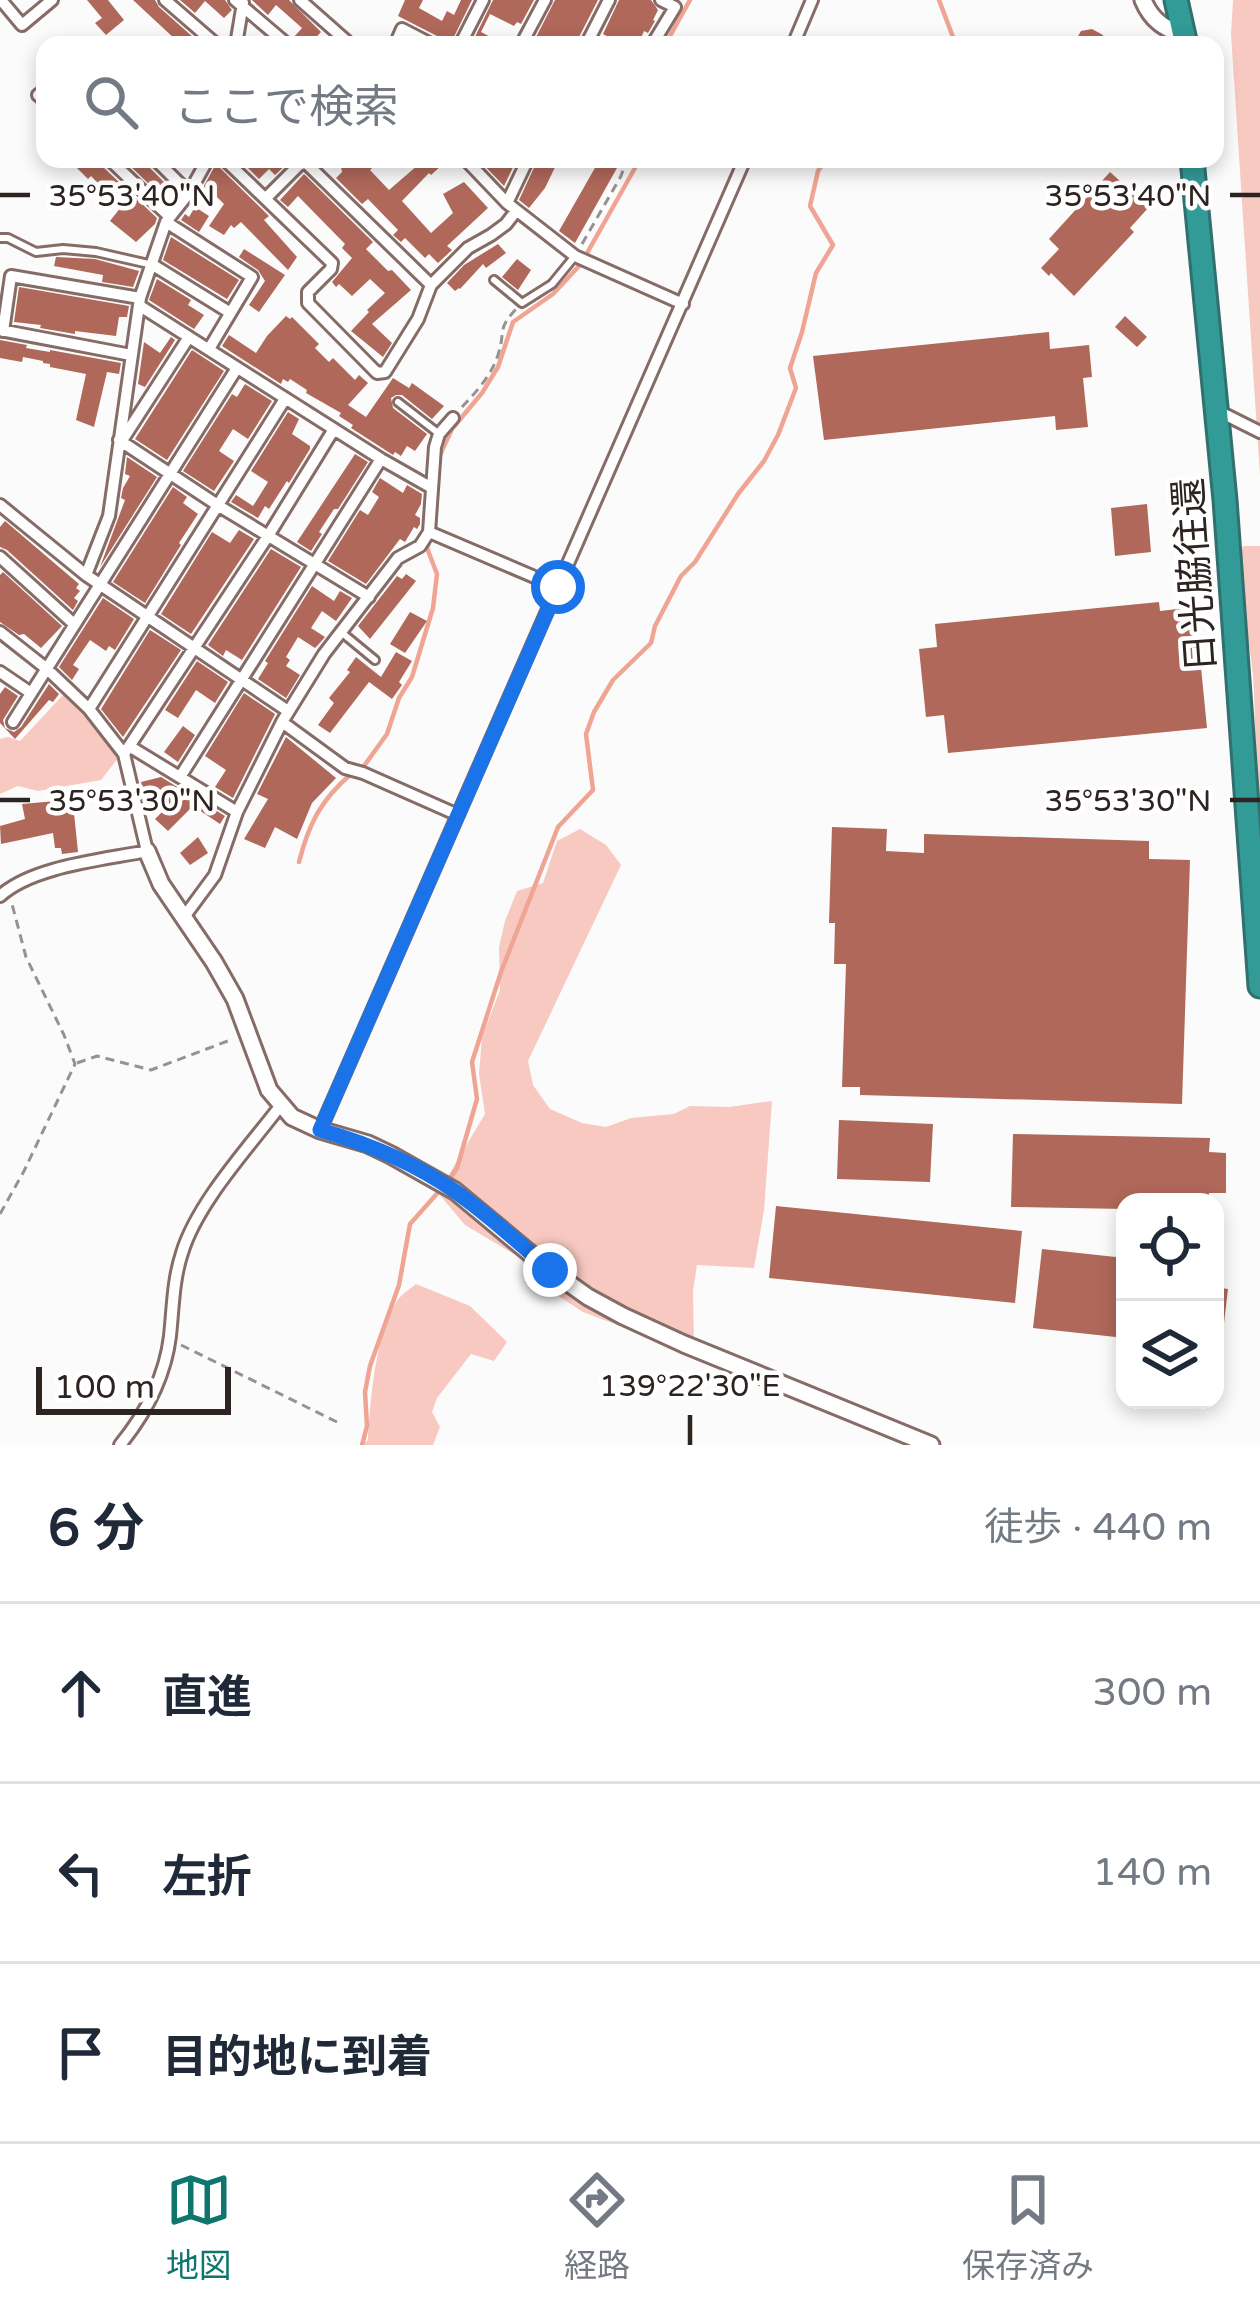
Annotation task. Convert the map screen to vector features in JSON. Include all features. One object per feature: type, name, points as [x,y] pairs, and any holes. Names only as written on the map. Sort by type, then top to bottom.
[{"type":"highway","points":[[1176,0],[1185,36]]},
{"type":"highway","points":[[1187,36],[1194,0]]},
{"type":"highway","name":"日光脇往還","points":[[1193,168],[1225,500],[1260,986]]},
{"type":"street","points":[[1,0],[22,26],[52,0]]},
{"type":"street","points":[[165,0],[207,36]]},
{"type":"street","points":[[300,0],[340,36]]},
{"type":"street","points":[[465,36],[483,0]]},
{"type":"street","points":[[526,36],[545,0]]},
{"type":"street","points":[[591,36],[609,0]]},
{"type":"street","points":[[658,36],[675,8],[661,0]]},
{"type":"street","points":[[797,36],[812,0]]},
{"type":"street","points":[[1143,0],[1153,19],[1178,36]]},
{"type":"street","points":[[237,36],[240,2]]},
{"type":"street","points":[[240,2],[278,36]]},
{"type":"street","points":[[118,168],[167,219],[252,277],[208,349]]},
{"type":"street","points":[[164,168],[189,193]]},
{"type":"street","points":[[86,574],[109,516],[140,302],[167,219],[203,168]]},
{"type":"street","points":[[234,168],[332,263],[308,292],[308,303],[377,373],[385,373],[418,319],[431,285],[468,248],[506,224],[525,168]]},
{"type":"street","points":[[266,198],[296,168]]},
{"type":"street","points":[[310,168],[431,285]]},
{"type":"street","points":[[474,168],[511,207],[575,256],[683,304]]},
{"type":"street","points":[[320,1130],[741,168]]},
{"type":"street","points":[[153,265],[229,312]]},
{"type":"street","points":[[131,355],[2,331],[11,276],[140,302],[189,338],[432,488]]},
{"type":"street","points":[[120,441],[189,338]]},
{"type":"street","points":[[13,722],[237,368]]},
{"type":"street","points":[[88,710],[285,399]]},
{"type":"street","points":[[1216,410],[1260,431]]},
{"type":"street","points":[[184,916],[214,875],[237,812],[285,716],[340,632],[398,558],[420,546],[429,532],[435,447],[453,418]]},
{"type":"street","points":[[334,429],[127,750],[147,851],[161,884],[235,999],[268,1090],[292,1117],[380,1149],[454,1191],[550,1270],[623,1316],[931,1445]]},
{"type":"street","points":[[120,441],[369,597]]},
{"type":"street","points":[[180,777],[381,459]]},
{"type":"street","points":[[1,508],[99,584],[243,680],[345,768],[458,815]]},
{"type":"street","points":[[429,532],[558,587]]},
{"type":"street","points":[[0,557],[74,624]]},
{"type":"street","points":[[0,632],[46,669],[127,750],[237,812]]},
{"type":"street","points":[[0,672],[31,693]]},
{"type":"street","points":[[4,893],[49,872],[147,851]]},
{"type":"street","points":[[120,1445],[143,1416],[161,1376],[182,1251],[196,1219],[281,1106]]},
{"type":"lane","points":[[0,238],[36,252],[96,252],[153,265]]},
{"type":"lane","points":[[494,280],[522,303],[552,284],[575,256]]},
{"type":"lane","points":[[398,402],[439,434]]},
{"type":"lane","points":[[340,632],[375,660]]},
{"type":"path","points":[[575,256],[624,168]]},
{"type":"path","points":[[453,418],[485,382],[499,353],[502,325],[522,303]]},
{"type":"path","points":[[4,893],[26,957],[75,1064]]},
{"type":"path","points":[[0,1214],[75,1064],[97,1056],[151,1070],[248,1033]]},
{"type":"path","points":[[169,1339],[337,1422]]},
{"type":"shaded area","points":[[1233,0],[1260,0],[1260,476],[1231,34]]},
{"type":"shaded area","points":[[1243,546],[1260,546],[1260,825],[1252,666],[1240,591]]},
{"type":"shaded area","points":[[63,695],[89,718],[119,757],[101,780],[38,791],[18,786],[0,794],[0,739],[20,741]]},
{"type":"shaded area","points":[[580,829],[606,845],[621,865],[528,1061],[533,1085],[550,1109],[606,1127],[631,1118],[674,1114],[690,1106],[772,1101],[764,1210],[754,1268],[697,1265],[694,1345],[681,1349],[583,1312],[540,1284],[541,1270],[465,1225],[438,1193],[485,1114],[479,1074],[482,1037],[500,990],[499,947],[505,921],[517,891],[543,883],[557,841]]},
{"type":"shaded area","points":[[416,1284],[470,1306],[507,1342],[494,1361],[471,1354],[437,1398],[432,1412],[440,1427],[433,1445],[362,1445],[368,1440],[376,1365],[386,1325],[401,1296]]},
{"type":"building","points":[[87,0],[108,0],[124,20],[106,35],[95,23],[102,18]]},
{"type":"building","points":[[133,0],[155,0],[192,36],[172,36]]},
{"type":"building","points":[[180,0],[225,0],[232,10],[224,18],[205,1],[195,13]]},
{"type":"building","points":[[252,0],[289,0],[321,32],[295,36],[302,28],[276,5],[268,15]]},
{"type":"building","points":[[405,0],[423,0],[419,8],[442,21],[447,11],[454,15],[461,0],[472,0],[454,36],[437,36],[398,16]]},
{"type":"building","points":[[493,0],[534,0],[521,24],[514,26],[490,14],[481,32],[489,36],[475,36]]},
{"type":"building","points":[[555,0],[598,0],[580,36],[537,36]]},
{"type":"building","points":[[619,0],[651,0],[658,10],[648,33],[642,36],[603,34]]},
{"type":"building","points":[[1092,29],[1103,36],[1078,36]]},
{"type":"building","points":[[77,168],[104,168],[157,218],[155,224],[136,242],[110,221],[121,207],[91,176],[88,179]]},
{"type":"building","points":[[132,168],[150,168],[167,185],[158,193]]},
{"type":"building","points":[[214,168],[220,168],[269,216],[264,220],[297,257],[288,270],[241,222],[234,228],[231,225],[224,235],[209,226],[224,204],[211,191],[204,198],[200,193]]},
{"type":"building","points":[[248,168],[283,168],[275,175],[269,169],[259,179]]},
{"type":"building","points":[[341,168],[372,168],[389,190],[415,168],[439,168],[402,201],[431,233],[453,213],[443,194],[464,182],[488,208],[447,246],[452,250],[438,263],[429,254],[425,258],[405,238],[401,242],[393,235],[398,230],[368,199],[362,204],[336,178]]},
{"type":"building","points":[[487,168],[513,168],[504,186]]},
{"type":"building","points":[[534,168],[555,168],[529,208],[519,200]]},
{"type":"building","points":[[595,168],[617,168],[575,243],[559,231]]},
{"type":"building","points":[[1110,172],[1149,207],[1130,228],[1134,232],[1074,296],[1041,268],[1059,249],[1049,239]]},
{"type":"building","points":[[304,174],[373,242],[366,249],[411,290],[372,324],[392,343],[383,357],[351,331],[385,293],[370,279],[352,296],[339,284],[336,287],[332,282],[352,258],[342,248],[345,244],[298,196],[288,207],[280,200]]},
{"type":"building","points":[[195,207],[209,216],[199,232],[181,220]]},
{"type":"building","points":[[171,237],[239,280],[227,299],[163,260]]},
{"type":"building","points":[[498,244],[506,253],[486,268],[483,264],[460,289],[455,291],[447,283],[464,265]]},
{"type":"building","points":[[244,249],[285,275],[259,312],[249,305],[265,281],[239,257]]},
{"type":"building","points":[[56,257],[95,259],[139,271],[133,287],[102,282],[103,275],[54,266]]},
{"type":"building","points":[[517,259],[531,270],[518,290],[502,277]]},
{"type":"building","points":[[157,279],[191,300],[188,305],[204,315],[194,329],[149,300]]},
{"type":"building","points":[[19,287],[129,306],[127,317],[119,317],[116,336],[14,322]]},
{"type":"building","points":[[286,316],[319,344],[315,348],[329,362],[333,358],[355,380],[359,375],[368,383],[348,405],[366,417],[393,378],[409,388],[412,383],[444,406],[432,419],[402,395],[391,398],[393,408],[427,434],[415,451],[407,446],[401,456],[393,455],[290,379],[281,384],[222,346],[229,335],[256,353]]},
{"type":"building","points":[[1125,316],[1147,337],[1137,347],[1115,327]]},
{"type":"building","points":[[1049,332],[1050,349],[1089,345],[1092,377],[1083,378],[1088,427],[1056,430],[1055,416],[824,440],[813,356]]},
{"type":"building","points":[[171,337],[175,340],[145,387],[138,384],[144,342],[160,353]]},
{"type":"building","points":[[0,340],[121,363],[119,374],[107,372],[94,427],[76,420],[86,374],[23,357],[22,362],[0,358]]},
{"type":"building","points":[[192,350],[224,371],[167,460],[135,439]]},
{"type":"building","points":[[245,384],[272,401],[248,439],[233,429],[219,451],[234,461],[214,491],[183,471],[232,394],[237,397]]},
{"type":"building","points":[[288,412],[299,419],[292,434],[310,449],[289,483],[258,518],[231,502],[236,495],[253,506],[268,482],[251,471]]},
{"type":"building","points":[[355,454],[368,462],[311,551],[297,542]]},
{"type":"building","points":[[127,457],[157,477],[100,567],[125,500],[121,498],[130,476],[125,474]]},
{"type":"building","points":[[380,478],[403,493],[407,485],[422,494],[415,515],[420,524],[405,542],[400,539],[366,584],[328,561],[360,510],[368,515],[379,497],[372,492]]},
{"type":"building","points":[[173,487],[198,514],[145,603],[113,582]]},
{"type":"building","points":[[1147,504],[1151,552],[1115,556],[1111,508]]},
{"type":"building","points":[[5,521],[79,584],[73,610],[0,547],[0,527]]},
{"type":"building","points":[[239,530],[254,539],[191,634],[161,614],[212,532],[230,543]]},
{"type":"building","points":[[271,549],[301,567],[242,660],[226,650],[223,656],[208,645]]},
{"type":"building","points":[[3,572],[62,626],[41,648],[0,622]]},
{"type":"building","points":[[406,574],[416,581],[370,639],[358,626],[397,576],[402,579]]},
{"type":"building","points":[[312,586],[334,601],[340,591],[352,598],[336,621],[322,611],[311,628],[325,637],[315,648],[298,637],[286,666],[300,675],[286,698],[258,679]]},
{"type":"building","points":[[103,598],[134,619],[115,650],[109,646],[106,651],[90,640],[73,665],[79,669],[72,680],[59,667]]},
{"type":"building","points":[[1159,602],[1160,611],[1195,607],[1207,728],[948,753],[944,715],[926,717],[919,649],[937,647],[935,624]]},
{"type":"building","points":[[410,612],[427,621],[405,653],[390,644]]},
{"type":"building","points":[[150,630],[181,650],[123,737],[101,709]]},
{"type":"building","points":[[396,652],[412,661],[392,699],[369,682],[330,733],[318,725],[356,657],[381,677]]},
{"type":"building","points":[[197,661],[228,682],[215,703],[196,690],[178,718],[165,710]]},
{"type":"building","points":[[49,684],[59,694],[15,739],[0,723],[0,694],[5,687],[18,696],[3,720],[5,728],[14,732]]},
{"type":"building","points":[[244,693],[275,714],[233,798],[215,787],[226,770],[205,756]]},
{"type":"building","points":[[183,726],[195,735],[178,762],[164,752]]},
{"type":"building","points":[[286,737],[336,778],[312,803],[297,839],[275,827],[265,848],[244,839],[268,799],[257,794]]},
{"type":"building","points":[[161,777],[225,816],[220,824],[193,806],[168,831],[155,819],[162,812],[158,797],[144,795],[141,782]]},
{"type":"building","points":[[67,800],[74,813],[78,852],[62,854],[61,848],[55,848],[53,833],[1,844],[0,826],[25,819],[22,804]]},
{"type":"building","points":[[832,827],[887,829],[886,851],[924,853],[924,834],[1149,841],[1149,859],[1190,860],[1182,1104],[860,1095],[860,1087],[842,1087],[846,964],[834,964],[835,923],[829,923]]},
{"type":"building","points":[[198,837],[208,853],[190,865],[180,853]]},
{"type":"building","points":[[839,1120],[933,1124],[930,1182],[837,1179]]},
{"type":"building","points":[[1013,1134],[1210,1138],[1209,1152],[1226,1153],[1226,1193],[1116,1193],[1116,1209],[1011,1207]]},
{"type":"building","points":[[776,1206],[1022,1231],[1015,1303],[769,1278]]},
{"type":"building","points":[[1042,1249],[1116,1257],[1116,1337],[1033,1328]]},
{"type":"waterway","points":[[670,36],[690,0]]},
{"type":"waterway","points":[[939,0],[953,36]]},
{"type":"waterway","points":[[586,255],[635,168]]},
{"type":"waterway","points":[[449,1180],[457,1168],[477,1099],[472,1062],[501,972],[558,827],[593,790],[586,734],[594,712],[613,680],[651,643],[681,576],[764,461],[796,388],[790,368],[816,273],[833,245],[810,206],[820,168]]},
{"type":"waterway","points":[[439,457],[452,429],[498,367],[513,322],[553,294],[579,266]]},
{"type":"waterway","points":[[435,528],[438,474]]},
{"type":"waterway","points":[[364,766],[387,734],[412,677],[433,608],[437,574],[429,543]]},
{"type":"waterway","points":[[299,862],[318,813],[351,774]]},
{"type":"waterway","points":[[362,1445],[370,1366],[399,1285],[410,1224],[442,1188]]},
{"type":"route","points":[[550,1270],[454,1191],[368,1144],[320,1130],[558,587]]}]
